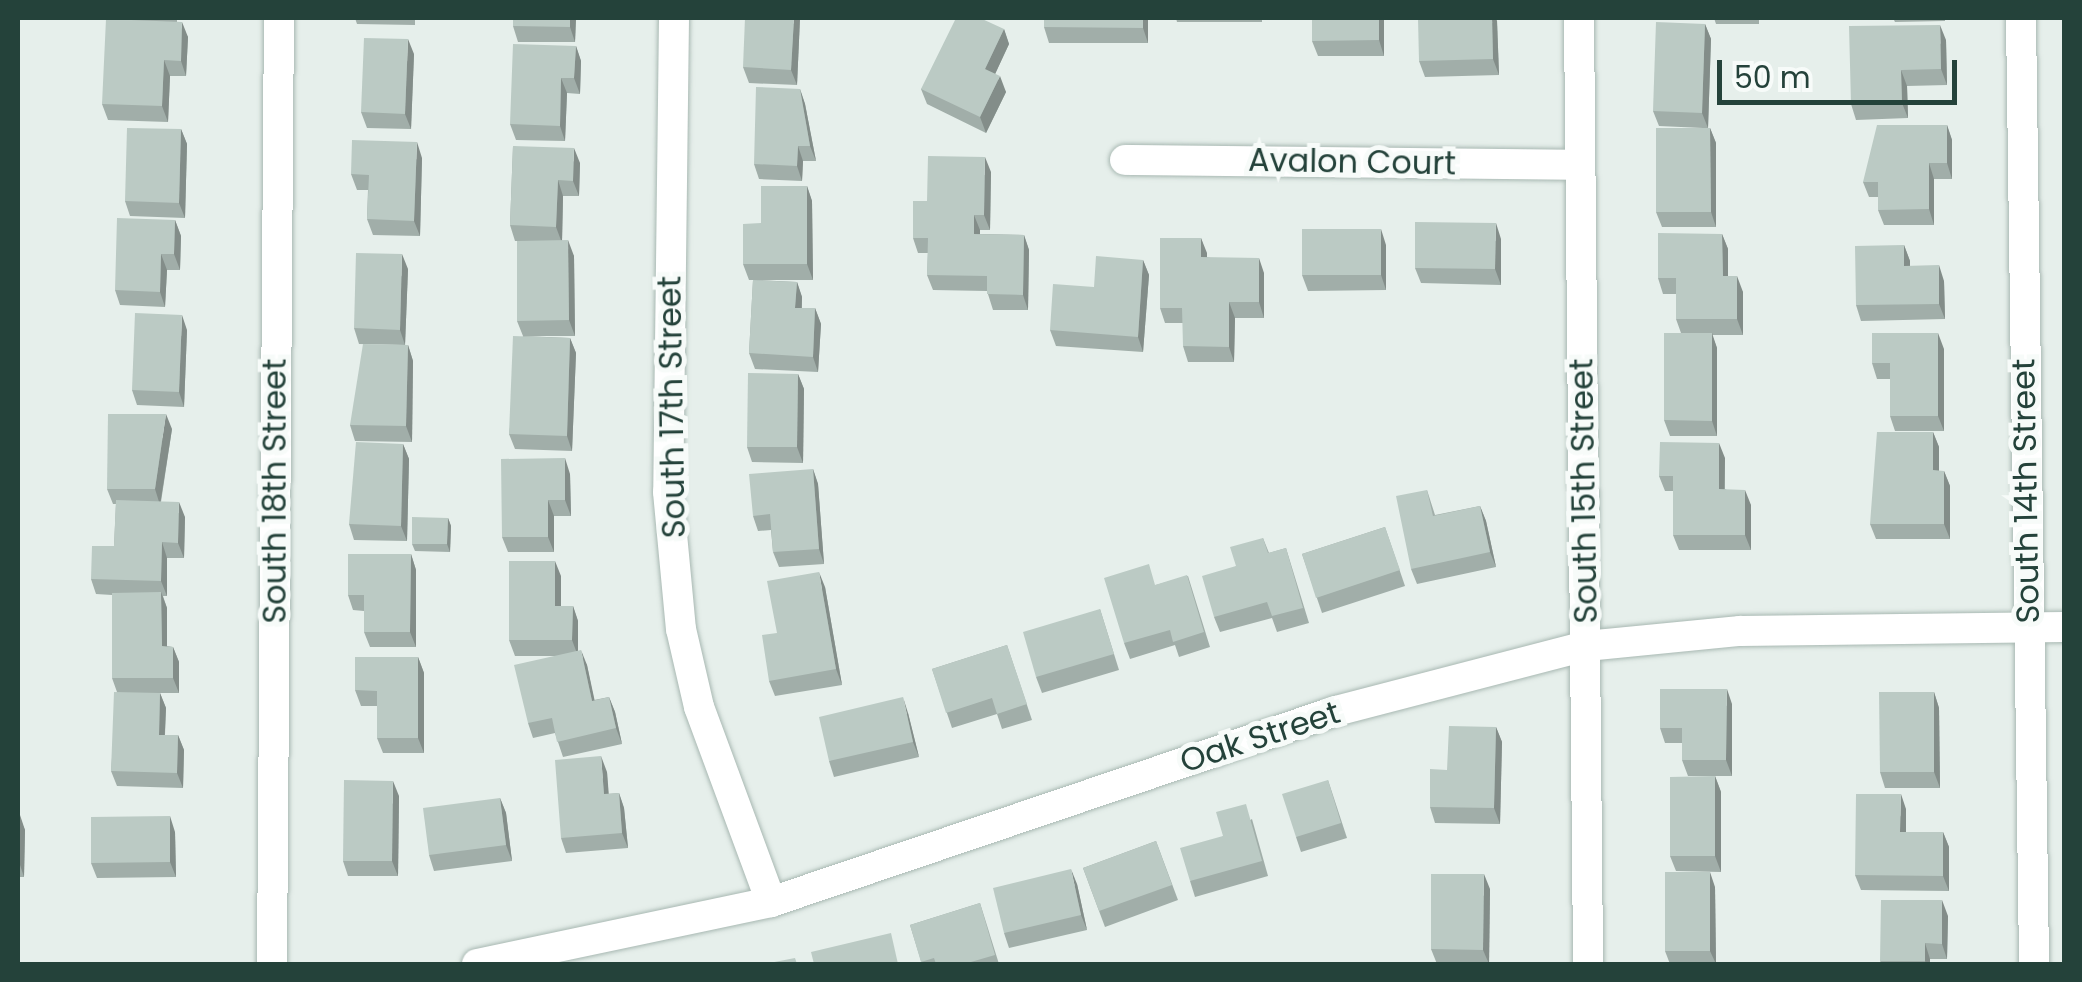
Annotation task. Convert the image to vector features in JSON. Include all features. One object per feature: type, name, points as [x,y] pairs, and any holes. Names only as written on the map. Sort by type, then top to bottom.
[{"type":"street","name":"South 18th Street","points":[[272,964],[279,18]]},
{"type":"street","name":"South 17th Street","points":[[674,18],[668,492],[681,629],[699,707],[771,902]]},
{"type":"street","name":"South 15th Street","points":[[1579,18],[1588,964]]},
{"type":"street","name":"South 14th Street","points":[[2021,18],[2034,964]]},
{"type":"street","name":"Avalon Court","points":[[1125,160],[1580,164]]},
{"type":"street","name":"Oak Street","points":[[476,964],[771,902],[1336,711],[1586,646],[1740,631],[2064,627]]},
{"type":"building","points":[[513,18],[570,18],[570,27],[513,26]]},
{"type":"building","points":[[745,18],[794,18],[791,70],[743,67]]},
{"type":"building","points":[[956,18],[980,18],[1004,29],[985,69],[1000,76],[980,117],[921,89]]},
{"type":"building","points":[[1044,18],[1143,18],[1143,28],[1044,27]]},
{"type":"building","points":[[1312,18],[1379,18],[1379,40],[1312,41]]},
{"type":"building","points":[[1418,18],[1492,18],[1493,59],[1419,61]]},
{"type":"building","points":[[106,19],[182,22],[181,61],[164,60],[162,106],[102,104]]},
{"type":"building","points":[[1656,22],[1705,24],[1702,113],[1653,111]]},
{"type":"building","points":[[1940,25],[1941,69],[1901,70],[1902,103],[1851,104],[1849,26]]},
{"type":"building","points":[[364,38],[408,39],[405,114],[361,112]]},
{"type":"building","points":[[513,44],[576,46],[574,78],[561,78],[560,126],[510,124]]},
{"type":"building","points":[[756,87],[800,89],[810,146],[798,146],[797,166],[754,164]]},
{"type":"building","points":[[1877,125],[1947,125],[1947,163],[1929,163],[1929,209],[1878,210],[1878,182],[1863,182]]},
{"type":"building","points":[[127,128],[181,129],[179,203],[125,201]]},
{"type":"building","points":[[1656,128],[1710,128],[1711,212],[1656,212]]},
{"type":"building","points":[[352,140],[417,142],[414,221],[367,219],[369,175],[351,174]]},
{"type":"building","points":[[513,146],[574,148],[573,181],[558,180],[556,227],[510,225]]},
{"type":"building","points":[[928,156],[985,157],[984,215],[974,215],[974,234],[1024,235],[1023,295],[987,294],[987,276],[927,275],[928,238],[913,238],[913,201],[927,201]]},
{"type":"building","points":[[761,186],[807,186],[807,264],[743,264],[743,224],[761,223]]},
{"type":"building","points":[[117,218],[175,220],[174,254],[161,254],[160,292],[115,290]]},
{"type":"building","points":[[1415,222],[1496,223],[1495,269],[1415,268]]},
{"type":"building","points":[[1302,229],[1381,229],[1381,275],[1302,275]]},
{"type":"building","points":[[1658,233],[1722,234],[1723,276],[1737,276],[1737,319],[1676,319],[1676,278],[1658,278]]},
{"type":"building","points":[[1160,238],[1201,238],[1201,257],[1259,258],[1259,302],[1229,302],[1229,347],[1183,346],[1182,308],[1160,308]]},
{"type":"building","points":[[568,240],[569,320],[517,321],[517,241]]},
{"type":"building","points":[[1904,245],[1904,266],[1939,265],[1939,304],[1856,305],[1855,246]]},
{"type":"building","points":[[356,253],[402,254],[400,330],[354,328]]},
{"type":"building","points":[[1096,256],[1143,260],[1138,337],[1050,330],[1053,284],[1094,287]]},
{"type":"building","points":[[753,280],[797,282],[795,308],[815,308],[813,357],[749,353]]},
{"type":"building","points":[[135,313],[182,315],[179,392],[132,390]]},
{"type":"building","points":[[1664,333],[1712,333],[1712,421],[1664,420]]},
{"type":"building","points":[[1872,333],[1938,333],[1938,416],[1890,416],[1890,363],[1872,363]]},
{"type":"building","points":[[513,336],[570,338],[567,436],[509,434]]},
{"type":"building","points":[[363,344],[408,345],[406,426],[350,425]]},
{"type":"building","points":[[748,373],[798,374],[797,447],[747,447]]},
{"type":"building","points":[[108,414],[166,414],[155,489],[107,489]]},
{"type":"building","points":[[1877,432],[1933,432],[1933,470],[1944,471],[1944,524],[1870,524]]},
{"type":"building","points":[[356,442],[403,444],[401,526],[349,524]]},
{"type":"building","points":[[1660,442],[1719,443],[1719,489],[1745,490],[1745,535],[1673,535],[1673,476],[1659,476]]},
{"type":"building","points":[[565,458],[565,500],[548,500],[548,537],[502,537],[501,459]]},
{"type":"building","points":[[813,469],[819,549],[773,552],[770,514],[753,516],[749,474]]},
{"type":"building","points":[[1427,490],[1433,516],[1480,506],[1490,552],[1411,569],[1396,496]]},
{"type":"building","points":[[116,500],[179,502],[178,543],[162,542],[161,581],[91,579],[92,546],[114,546]]},
{"type":"building","points":[[412,517],[448,518],[447,544],[412,544]]},
{"type":"building","points":[[1385,527],[1400,570],[1316,598],[1302,554]]},
{"type":"building","points":[[1263,538],[1268,553],[1286,548],[1303,608],[1272,616],[1267,602],[1214,617],[1202,576],[1236,566],[1230,547]]},
{"type":"building","points":[[348,554],[411,554],[410,632],[364,632],[364,595],[348,595]]},
{"type":"building","points":[[509,561],[555,561],[555,606],[573,606],[572,640],[509,640]]},
{"type":"building","points":[[1149,564],[1155,585],[1187,575],[1204,632],[1173,642],[1170,630],[1124,643],[1104,578]]},
{"type":"building","points":[[819,572],[836,669],[769,681],[762,635],[777,633],[767,581]]},
{"type":"building","points":[[161,592],[162,646],[173,647],[173,678],[112,678],[112,593]]},
{"type":"building","points":[[1100,609],[1114,654],[1036,677],[1023,632]]},
{"type":"building","points":[[1007,645],[1027,704],[997,714],[992,698],[946,713],[932,669]]},
{"type":"building","points":[[581,650],[592,701],[609,697],[616,728],[557,742],[552,718],[528,723],[514,665]]},
{"type":"building","points":[[355,657],[418,657],[418,738],[377,738],[377,691],[355,690]]},
{"type":"building","points":[[1660,689],[1727,689],[1726,760],[1682,760],[1682,728],[1660,728]]},
{"type":"building","points":[[114,692],[160,693],[159,735],[178,735],[177,773],[111,771]]},
{"type":"building","points":[[1879,692],[1934,692],[1934,772],[1880,772]]},
{"type":"building","points":[[903,697],[913,742],[829,761],[819,717]]},
{"type":"building","points":[[1449,726],[1496,727],[1494,808],[1430,807],[1430,769],[1447,770]]},
{"type":"building","points":[[601,756],[604,794],[619,793],[622,833],[561,838],[555,760]]},
{"type":"building","points":[[1715,776],[1715,856],[1670,856],[1670,777]]},
{"type":"building","points":[[344,780],[393,781],[392,861],[343,861]]},
{"type":"building","points":[[1328,780],[1341,823],[1296,837],[1282,794]]},
{"type":"building","points":[[1856,794],[1901,794],[1900,832],[1943,832],[1943,876],[1855,875]]},
{"type":"building","points":[[500,798],[506,845],[429,855],[423,808]]},
{"type":"building","points":[[1246,804],[1262,861],[1190,881],[1180,848],[1223,836],[1216,812]]},
{"type":"building","points":[[20,815],[19,862],[18,862]]},
{"type":"building","points":[[170,816],[170,862],[91,863],[91,817]]},
{"type":"building","points":[[1156,841],[1172,885],[1099,911],[1083,868]]},
{"type":"building","points":[[1071,869],[1081,915],[1004,933],[993,888]]},
{"type":"building","points":[[1665,872],[1710,872],[1710,951],[1665,951]]},
{"type":"building","points":[[1431,874],[1484,874],[1483,950],[1431,949]]},
{"type":"building","points":[[1881,900],[1942,900],[1942,944],[1925,943],[1925,961],[1880,961]]},
{"type":"building","points":[[980,903],[995,955],[964,964],[936,964],[934,958],[921,962],[910,925]]},
{"type":"building","points":[[891,933],[898,964],[814,964],[811,952]]},
{"type":"building","points":[[795,958],[797,964],[764,964]]}]
